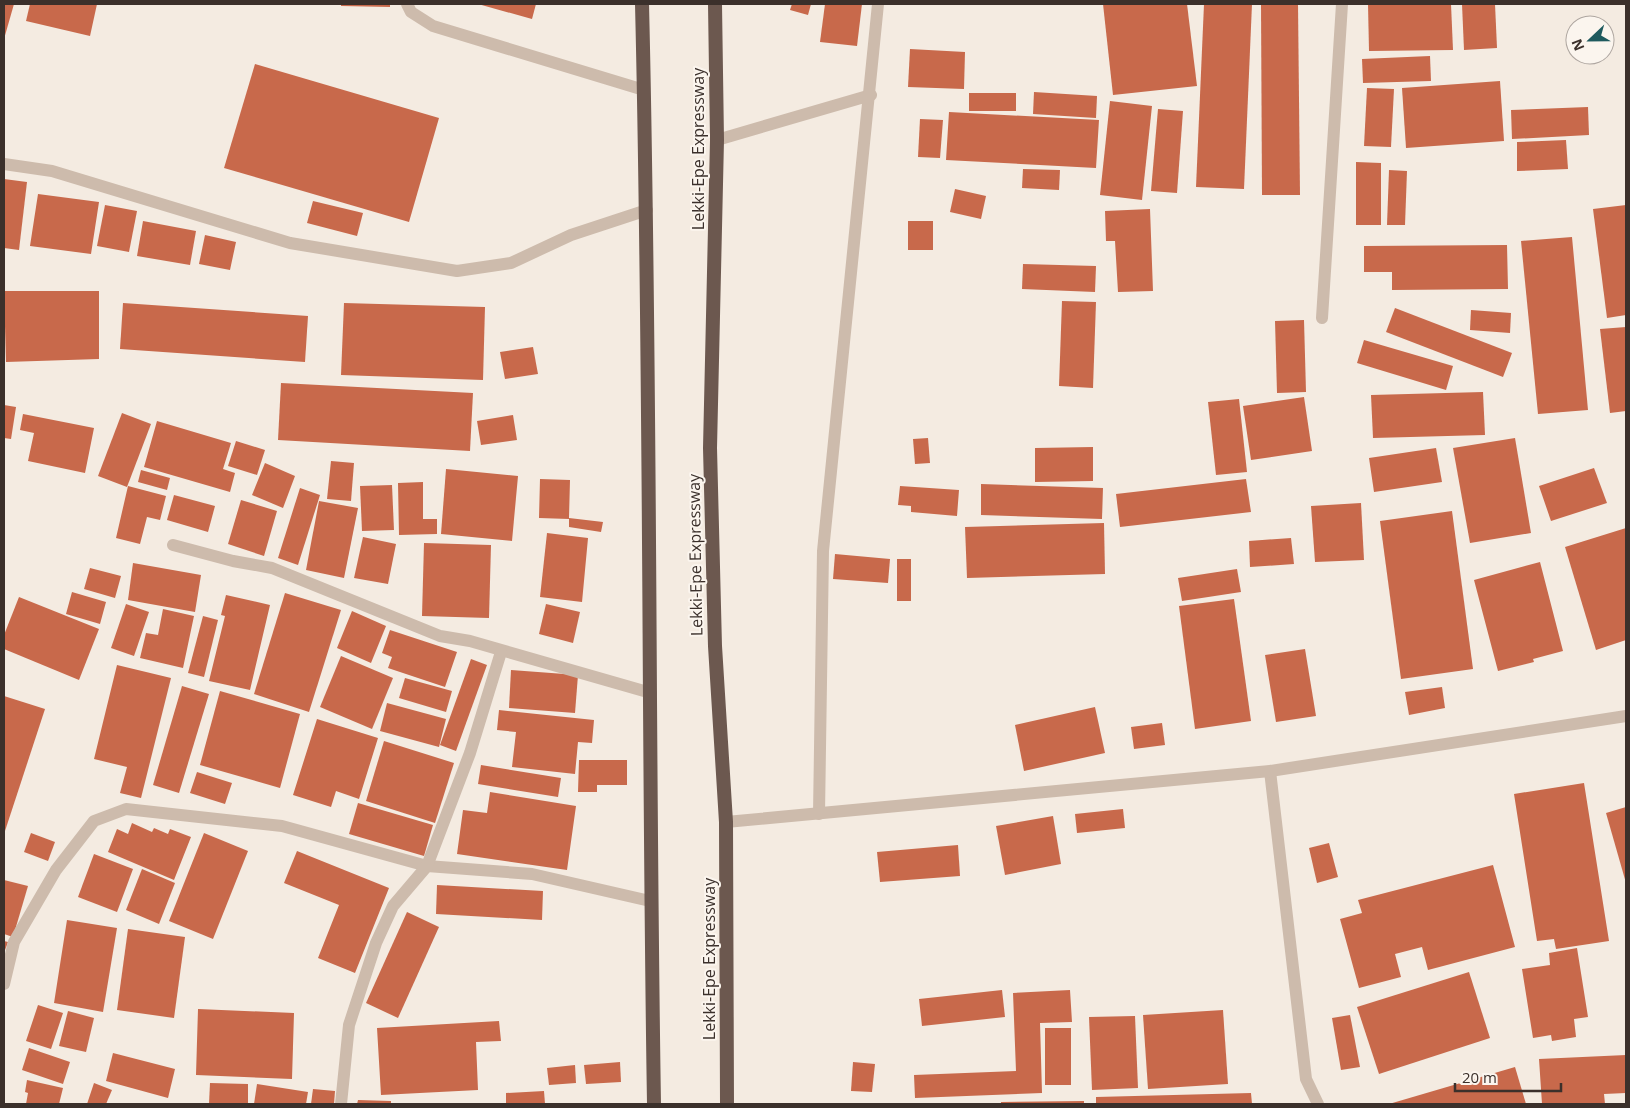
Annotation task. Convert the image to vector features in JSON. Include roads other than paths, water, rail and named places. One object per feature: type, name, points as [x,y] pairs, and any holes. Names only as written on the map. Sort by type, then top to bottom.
[{"type":"highway","points":[[642,4],[647,210],[647,507],[651,692],[650,901],[654,1104]]},
{"type":"highway","name":"Lekki-Epe Expressway","points":[[715,4],[717,140],[710,448],[715,646],[726,822],[727,1104]]},
{"type":"street","points":[[407,4],[411,12],[433,26],[644,90]]},
{"type":"street","points":[[819,814],[823,551],[871,95],[878,4]]},
{"type":"street","points":[[1322,318],[1342,4]]},
{"type":"street","points":[[717,140],[871,95]]},
{"type":"street","points":[[4,164],[52,171],[290,243],[457,271],[511,263],[571,235],[647,210]]},
{"type":"street","points":[[173,545],[232,561],[272,568],[440,636],[470,641],[501,652],[651,692]]},
{"type":"street","points":[[342,1104],[349,1025],[376,943],[393,906],[427,866],[470,753],[501,652]]},
{"type":"street","points":[[726,822],[1270,771],[1626,716]]},
{"type":"street","points":[[1270,771],[1306,1078],[1318,1104]]},
{"type":"street","points":[[4,984],[14,942],[56,870],[94,821],[126,809],[282,826],[427,866],[532,874],[650,901]]}]
